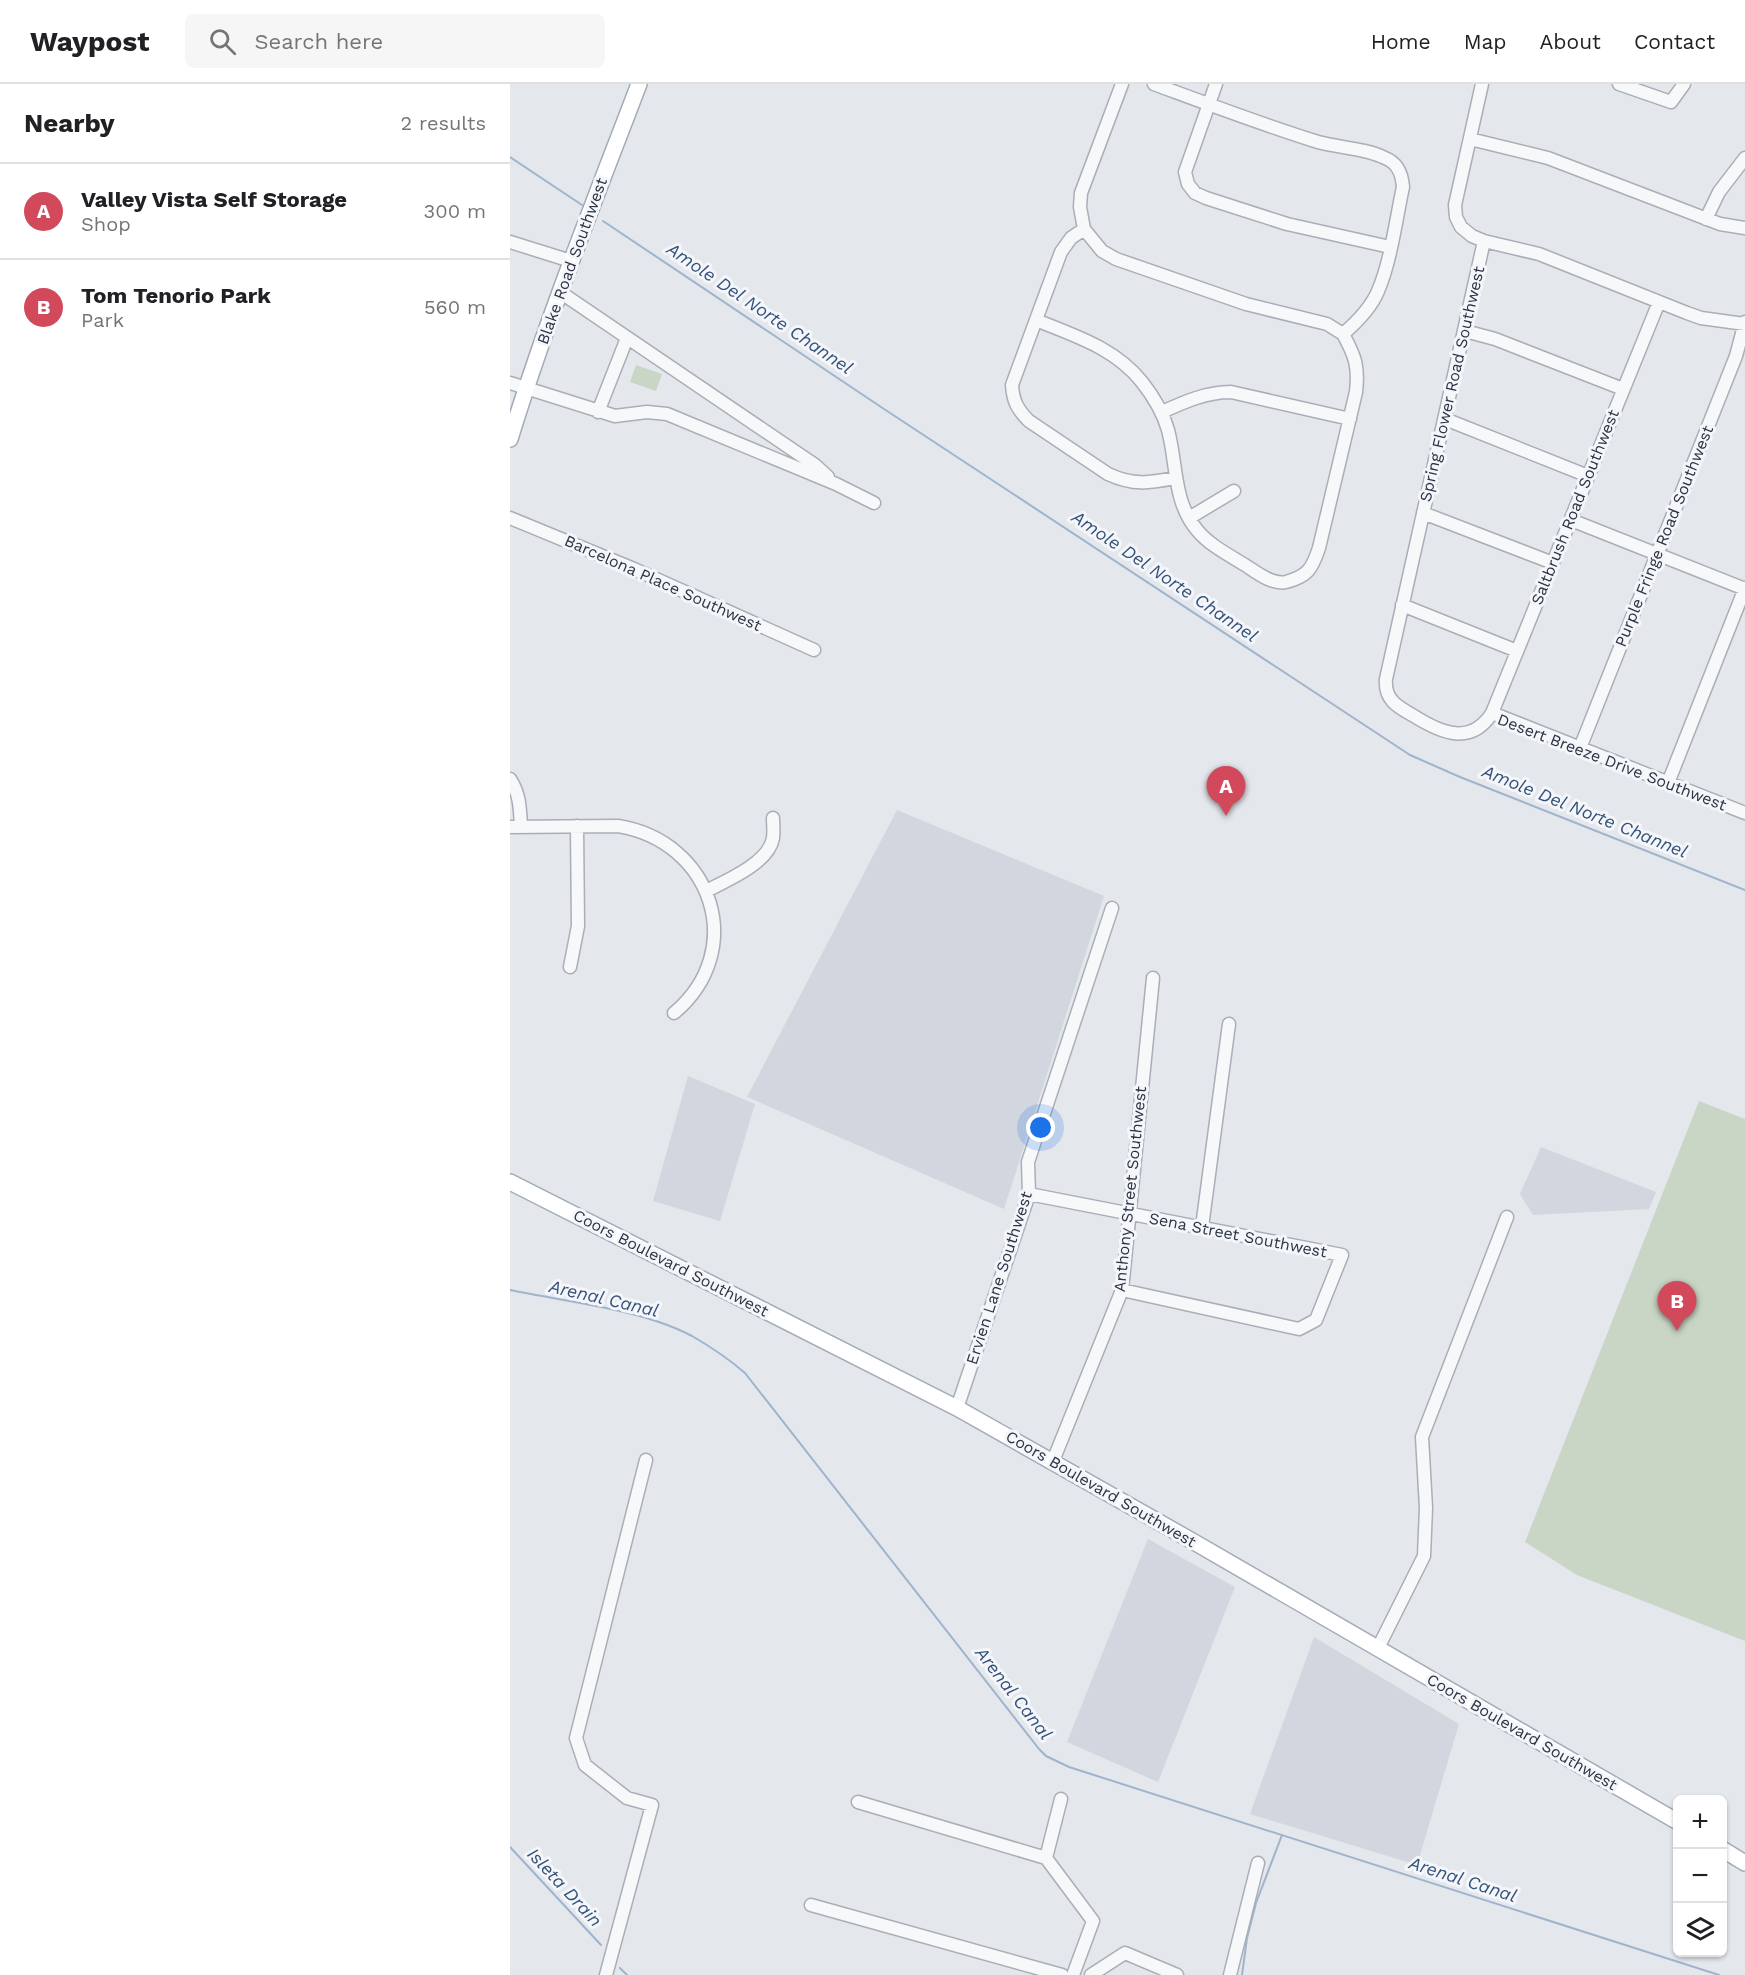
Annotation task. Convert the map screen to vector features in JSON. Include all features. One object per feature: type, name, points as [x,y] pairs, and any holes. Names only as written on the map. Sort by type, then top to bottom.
[{"type":"main road","name":"Blake Road Southwest","points":[[510,439],[571,261],[638,84]]},
{"type":"main road","name":"Coors Boulevard Southwest","points":[[510,1182],[957,1407],[1673,1820]]},
{"type":"main road","points":[[1727,1852],[1745,1863]]},
{"type":"street","points":[[1036,320],[1092,342],[1116,356],[1140,379],[1162,412],[1168,431],[1182,506],[1196,529],[1258,573],[1282,583],[1307,573],[1313,565],[1356,392],[1358,366],[1355,356],[1343,334],[1327,324],[1246,304],[1116,259],[1102,251],[1084,229],[1080,207],[1082,193],[1122,84]]},
{"type":"street","points":[[1154,84],[1321,142],[1385,158],[1398,167],[1403,187],[1378,292],[1363,315],[1343,334]]},
{"type":"street","points":[[1216,84],[1185,172],[1188,184],[1195,193],[1258,216],[1390,248]]},
{"type":"street","points":[[1482,84],[1455,205],[1455,217],[1461,227],[1484,242],[1539,254],[1701,318],[1745,323]]},
{"type":"street","points":[[1619,84],[1671,102],[1684,84]]},
{"type":"street","points":[[1470,139],[1548,158],[1720,224],[1745,228]]},
{"type":"street","points":[[1706,219],[1719,192],[1745,158]]},
{"type":"street","points":[[1084,229],[1071,238],[1061,252],[1012,385],[1013,399],[1019,411],[1029,421],[1120,480],[1145,484],[1176,478]]},
{"type":"street","name":"Spring Flower Road Southwest","points":[[1388,697],[1385,690],[1386,679],[1484,242]]},
{"type":"street","points":[[510,243],[571,261]]},
{"type":"street","points":[[560,292],[815,465],[836,484]]},
{"type":"street","name":"Saltbrush Road Southwest","points":[[1492,713],[1659,302]]},
{"type":"street","name":"Purple Fringe Road Southwest","points":[[1580,748],[1736,356],[1745,323]]},
{"type":"street","points":[[1465,331],[1495,339],[1623,389]]},
{"type":"street","points":[[598,412],[627,338]]},
{"type":"street","points":[[510,382],[615,417],[647,412],[667,414],[836,484],[874,503]]},
{"type":"street","points":[[1162,412],[1205,395],[1231,392],[1350,419]]},
{"type":"street","points":[[1445,419],[1588,476]]},
{"type":"street","points":[[1189,518],[1234,490]]},
{"type":"street","points":[[1423,513],[1553,562]]},
{"type":"street","name":"Barcelona Place Southwest","points":[[510,518],[634,569],[814,650]]},
{"type":"street","points":[[1570,520],[1745,589],[1668,783]]},
{"type":"street","points":[[1402,605],[1517,651]]},
{"type":"street","name":"Desert Breeze Drive Southwest","points":[[1388,697],[1394,704],[1437,730],[1452,734],[1473,730],[1488,719],[1492,713],[1745,813]]},
{"type":"street","points":[[510,779],[517,790],[520,802],[515,827],[618,826],[635,829],[652,835],[669,846],[687,861],[702,881],[714,915],[713,948],[695,992],[674,1013]]},
{"type":"street","points":[[706,891],[745,870],[764,854],[773,838],[773,818]]},
{"type":"street","points":[[570,968],[578,926],[577,826]]},
{"type":"street","name":"Ervien Lane Southwest","points":[[957,1407],[1029,1194],[1028,1162],[1112,908]]},
{"type":"street","name":"Anthony Street Southwest","points":[[1053,1461],[1122,1290],[1153,978]]},
{"type":"street","points":[[1202,1227],[1229,1024]]},
{"type":"street","name":"Sena Street Southwest","points":[[1029,1194],[1342,1255],[1316,1320],[1299,1329],[1122,1290]]},
{"type":"street","points":[[1378,1648],[1424,1556],[1426,1508],[1422,1437],[1507,1217]]},
{"type":"street","points":[[606,1975],[652,1805],[627,1798],[585,1765],[576,1738],[646,1460]]},
{"type":"street","points":[[1046,1858],[1061,1799]]},
{"type":"street","points":[[858,1802],[1046,1858],[1093,1921],[1073,1975]]},
{"type":"street","points":[[1230,1975],[1258,1863]]},
{"type":"street","points":[[811,1905],[1062,1975]]},
{"type":"street","points":[[1091,1975],[1125,1953],[1177,1975]]},
{"type":"shaded area","points":[[897,810],[1104,896],[1004,1209],[747,1097]]},
{"type":"shaded area","points":[[688,1076],[755,1104],[720,1221],[653,1201]]},
{"type":"shaded area","points":[[1541,1147],[1656,1192],[1649,1209],[1533,1215],[1520,1194]]},
{"type":"shaded area","points":[[1148,1539],[1235,1587],[1158,1782],[1067,1742]]},
{"type":"shaded area","points":[[1314,1637],[1459,1724],[1417,1865],[1250,1814]]},
{"type":"green space","points":[[636,365],[662,374],[656,391],[630,382]]},
{"type":"green space","points":[[1699,1101],[1745,1119],[1745,1641],[1577,1575],[1525,1542]]},
{"type":"waterway","name":"Amole Del Norte Channel","points":[[510,157],[582,205]]},
{"type":"waterway","name":"Amole Del Norte Channel","points":[[603,221],[1410,755],[1745,890]]},
{"type":"waterway","name":"Arenal Canal","points":[[510,1290],[603,1307],[650,1319],[692,1336],[745,1373],[1046,1756],[1069,1767],[1719,1975]]},
{"type":"waterway","points":[[1242,1975],[1247,1938],[1256,1903],[1282,1835]]},
{"type":"waterway","name":"Isleta Drain","points":[[510,1847],[601,1945]]},
{"type":"waterway","name":"Isleta Drain","points":[[620,1968],[627,1975]]},
{"type":"place","name":"Valley Vista Self Storage","points":[[1226,816]]},
{"type":"place","name":"Tom Tenorio Park","points":[[1677,1331]]}]
